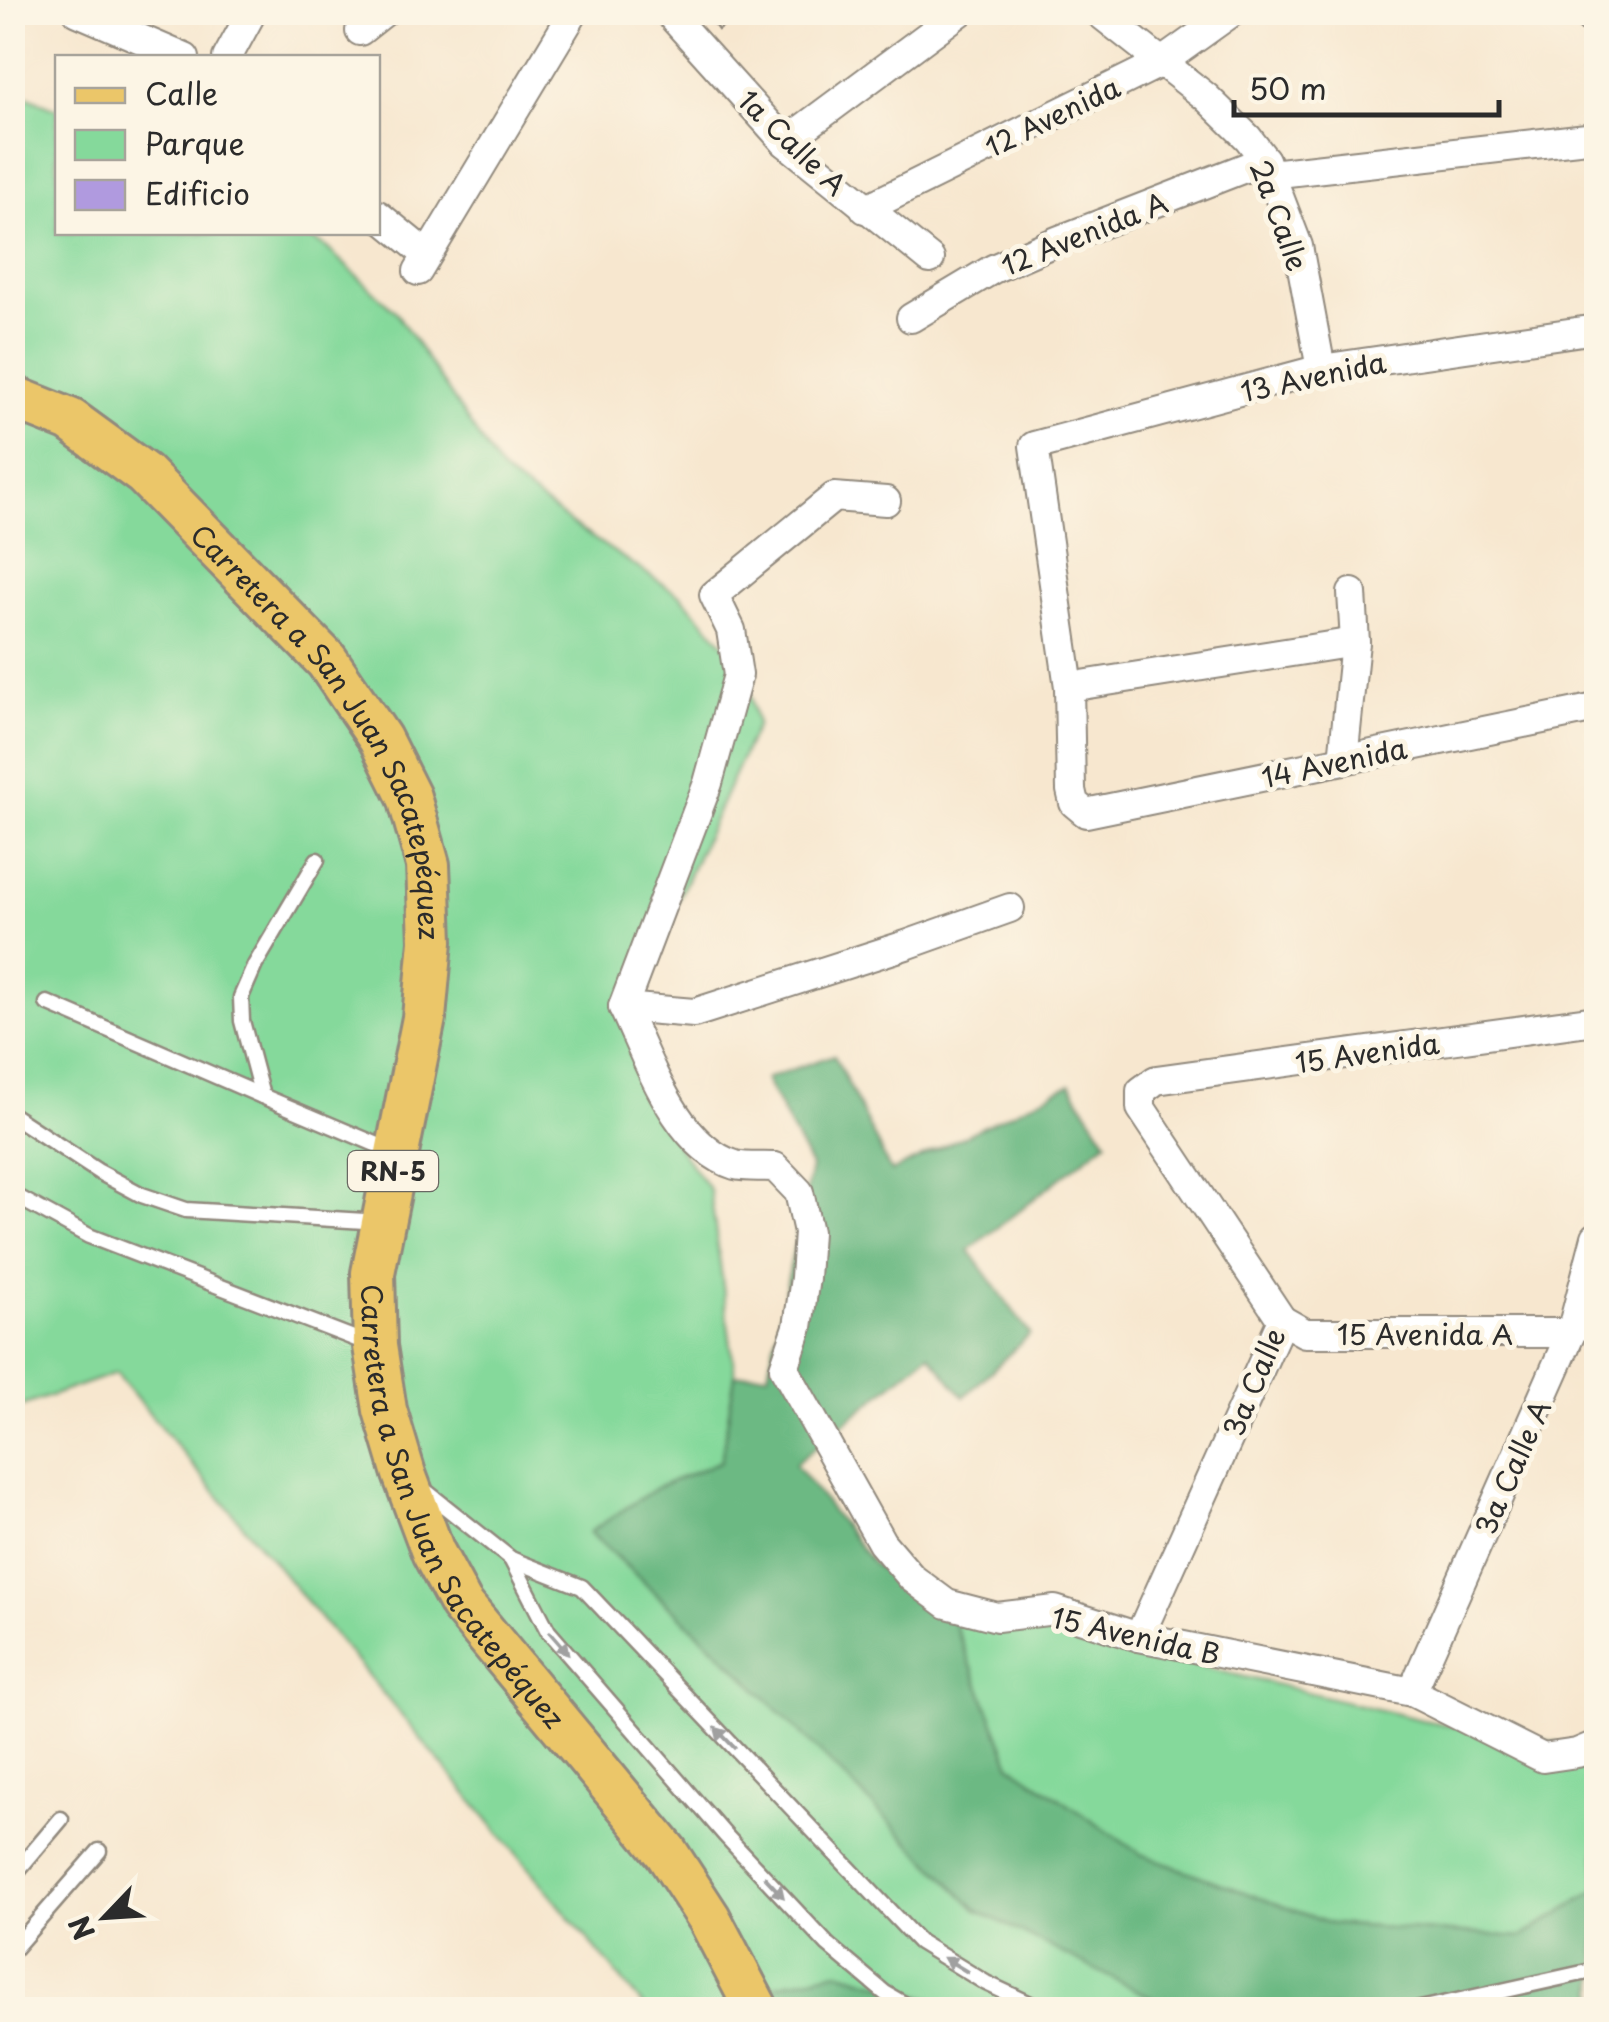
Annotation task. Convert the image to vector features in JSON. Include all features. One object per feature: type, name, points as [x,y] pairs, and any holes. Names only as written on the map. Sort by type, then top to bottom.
[{"type":"main road","name":"Carretera a San Juan Sacatepéquez","points":[[12,397],[70,420],[144,474],[327,662],[380,739],[409,797],[428,864],[431,941],[424,1018],[373,1273],[374,1346],[404,1474],[433,1552],[460,1604],[666,1852],[708,1918],[758,2010]]},
{"type":"street","points":[[78,12],[178,55]]},
{"type":"street","points":[[229,55],[252,12]]},
{"type":"street","points":[[360,31],[384,12]]},
{"type":"street","points":[[380,217],[422,263],[574,12]]},
{"type":"street","name":"1a Calle A","points":[[668,12],[784,142],[930,259]]},
{"type":"street","points":[[784,142],[960,12]]},
{"type":"street","name":"2a Calle","points":[[1098,12],[1206,97],[1248,138],[1267,167],[1298,246],[1321,369]]},
{"type":"street","name":"12 Avenida","points":[[865,209],[1162,62],[1232,12]]},
{"type":"street","name":"12 Avenida A","points":[[911,318],[994,269],[1041,248],[1267,167],[1587,138]]},
{"type":"street","name":"13 Avenida","points":[[1069,688],[1034,446],[1321,369],[1596,330]]},
{"type":"street","points":[[886,501],[834,497],[714,595],[731,630],[738,675],[708,783],[623,1007],[694,1013],[1010,908]]},
{"type":"street","points":[[1343,760],[1355,642],[1352,592]]},
{"type":"street","points":[[1069,688],[1355,642]]},
{"type":"street","name":"14 Avenida","points":[[1069,688],[1071,790],[1074,803],[1086,812],[1596,708]]},
{"type":"street","name":"15 Avenida B","points":[[623,1007],[670,1106],[698,1144],[736,1165],[775,1167],[800,1192],[808,1232],[805,1278],[798,1327],[784,1368],[882,1543],[912,1578],[947,1604],[997,1617],[1055,1610],[1139,1638],[1412,1692],[1543,1758],[1578,1754],[1596,1745]]},
{"type":"street","name":"15 Avenida","points":[[1141,1091],[1156,1080],[1596,1020]]},
{"type":"street","name":"3a Calle","points":[[1139,1638],[1282,1320],[1141,1108],[1141,1091]]},
{"type":"street","name":"3a Calle A","points":[[1412,1692],[1571,1333],[1596,1237]]},
{"type":"street","name":"15 Avenida A","points":[[1282,1320],[1305,1333],[1571,1333]]},
{"type":"lane","points":[[262,1096],[242,1021],[241,997],[316,860]]},
{"type":"lane","points":[[47,1002],[396,1153]]},
{"type":"lane","points":[[12,1114],[99,1172],[142,1195],[186,1210],[383,1222]]},
{"type":"lane","points":[[12,1194],[89,1236],[374,1346]]},
{"type":"lane","points":[[404,1474],[511,1559],[582,1587],[920,1942],[986,1983],[1043,2010]]},
{"type":"lane","points":[[511,1559],[548,1631],[725,1834],[828,1946],[885,1993],[914,2010]]},
{"type":"lane","points":[[12,1876],[61,1819]]},
{"type":"lane","points":[[12,1951],[99,1851]]},
{"type":"lane","points":[[1416,2010],[1596,1970]]},
{"type":"green space","points":[[12,90],[55,108],[55,235],[305,235],[327,248],[395,311],[501,471],[576,527],[681,596],[743,664],[757,724],[634,997],[649,1076],[676,1144],[710,1190],[735,1375],[721,1461],[656,1488],[590,1533],[731,1663],[1168,2009],[967,2009],[838,1971],[777,2009],[646,2009],[116,1373],[13,1409]]},
{"type":"green space","points":[[834,1055],[891,1172],[1070,1084],[1107,1141],[969,1250],[1030,1334],[964,1397],[929,1354],[795,1464],[873,1564],[951,1616],[1011,1765],[1140,1854],[1331,1924],[1521,1937],[1596,1890],[1596,2009],[1168,2009],[977,1910],[731,1663],[590,1532],[656,1488],[721,1461],[735,1375],[768,1373],[811,1167],[765,1079]]},
{"type":"green space","points":[[951,1616],[1047,1629],[1422,1720],[1596,1750],[1596,1890],[1521,1937],[1331,1924],[1140,1854],[1011,1765]]},
{"type":"green space","points":[[838,1971],[967,2009],[777,2009],[768,1987]]},
{"type":"building","points":[[705,12],[736,12],[738,15],[718,30]]}]
